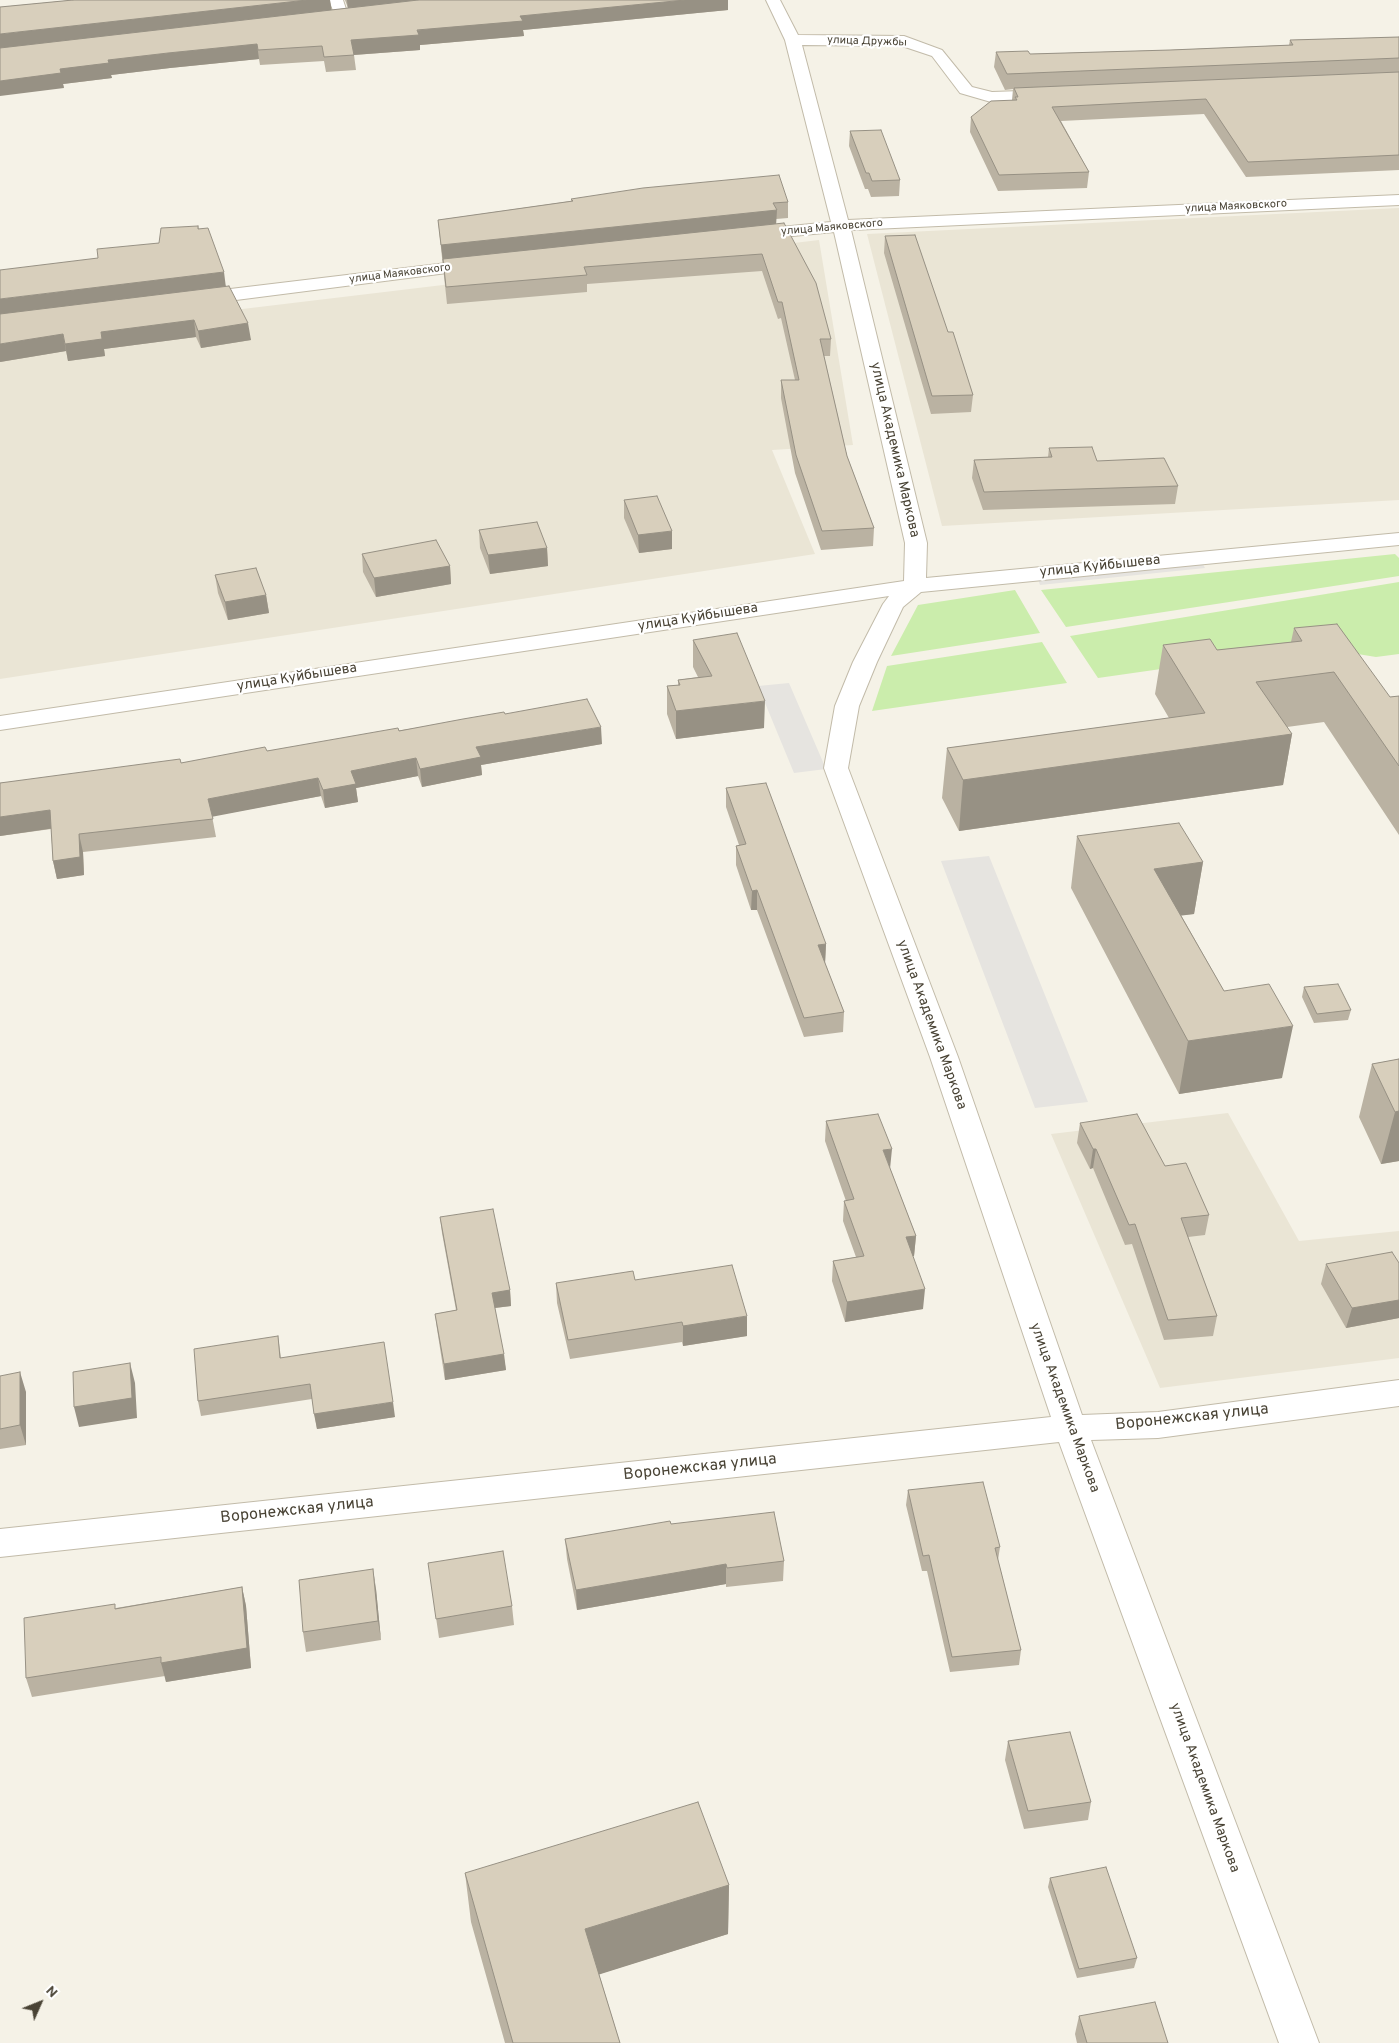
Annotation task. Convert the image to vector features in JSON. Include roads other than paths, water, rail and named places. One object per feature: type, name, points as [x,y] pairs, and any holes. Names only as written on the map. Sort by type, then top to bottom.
[{"type":"street","points":[[336,0],[342,18]]},
{"type":"street","name":"улица Академика Маркова","points":[[773,0],[793,40],[841,225],[916,543],[915,586],[894,604],[865,662],[847,706],[836,768],[944,1057],[1043,1350],[1299,2043]]},
{"type":"street","name":"улица Дружбы","points":[[793,40],[904,42],[937,53],[966,90],[991,97],[1071,94]]},
{"type":"street","name":"улица Маяковского","points":[[735,236],[841,225],[1399,200]]},
{"type":"street","name":"улица Маяковского","points":[[177,302],[493,262]]},
{"type":"street","name":"улица Куйбышева","points":[[0,723],[915,586],[1399,540]]},
{"type":"street","name":"Воронежская улица","points":[[0,1543],[1072,1428],[1158,1425],[1399,1393]]}]
